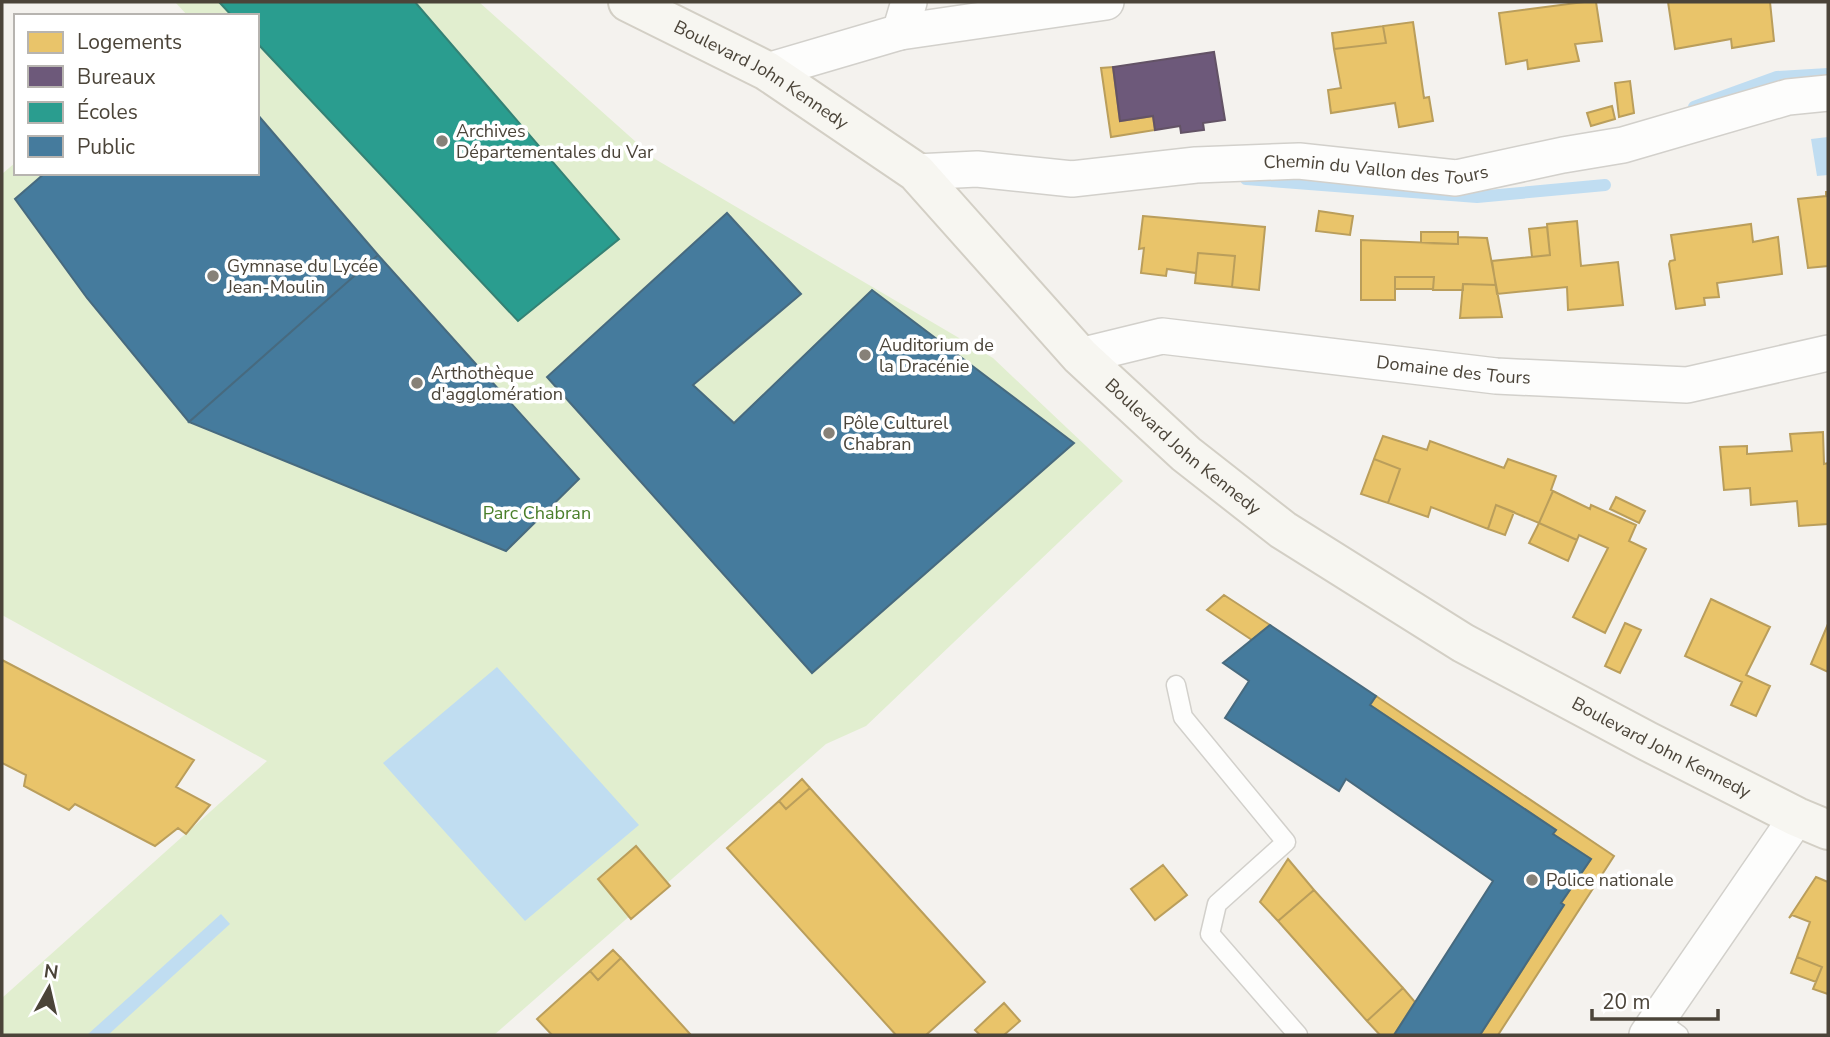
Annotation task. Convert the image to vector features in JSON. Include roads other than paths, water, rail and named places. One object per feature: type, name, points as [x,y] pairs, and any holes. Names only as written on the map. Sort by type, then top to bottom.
[{"type":"street","name":"Boulevard John Kennedy","points":[[628,2],[767,71],[916,172],[1080,356],[1186,454],[1283,530],[1463,643],[1813,824]]},
{"type":"street","points":[[767,71],[904,17],[1106,2]]},
{"type":"street","name":"Chemin du Vallon des Tours","points":[[916,172],[977,169],[1072,179],[1196,165],[1299,161],[1456,178],[1623,145],[1788,97],[1828,93]]},
{"type":"street","name":"Domaine des Tours","points":[[1080,356],[1161,336],[1496,376],[1687,385],[1828,353]]},
{"type":"street","points":[[1661,1030],[1813,824]]},
{"type":"lane","points":[[1176,685],[1183,717],[1286,842],[1217,904],[1210,934],[1298,1035]]},
{"type":"water","points":[[1828,137],[1828,175],[1817,176],[1811,139]]},
{"type":"water","points":[[497,667],[639,825],[525,921],[383,763]]},
{"type":"water","points":[[221,914],[230,924],[108,1035],[87,1035]]},
{"type":"waterway","points":[[1694,107],[1777,77],[1828,74]]},
{"type":"waterway","points":[[1246,179],[1477,197],[1605,185]]},
{"type":"place","name":"Archives Départementales du Var","points":[[442,141]]},
{"type":"place","name":"Gymnase du Lycée Jean-Moulin","points":[[213,276]]},
{"type":"place","name":"Auditorium de la Dracénie","points":[[865,355]]},
{"type":"place","name":"Arthothèque d'agglomération","points":[[417,383]]},
{"type":"place","name":"Pôle Culturel Chabran","points":[[829,433]]},
{"type":"place","name":"Police nationale","points":[[1532,880]]},
{"type":"park label","name":"Parc Chabran","points":[[537,513]]}]
